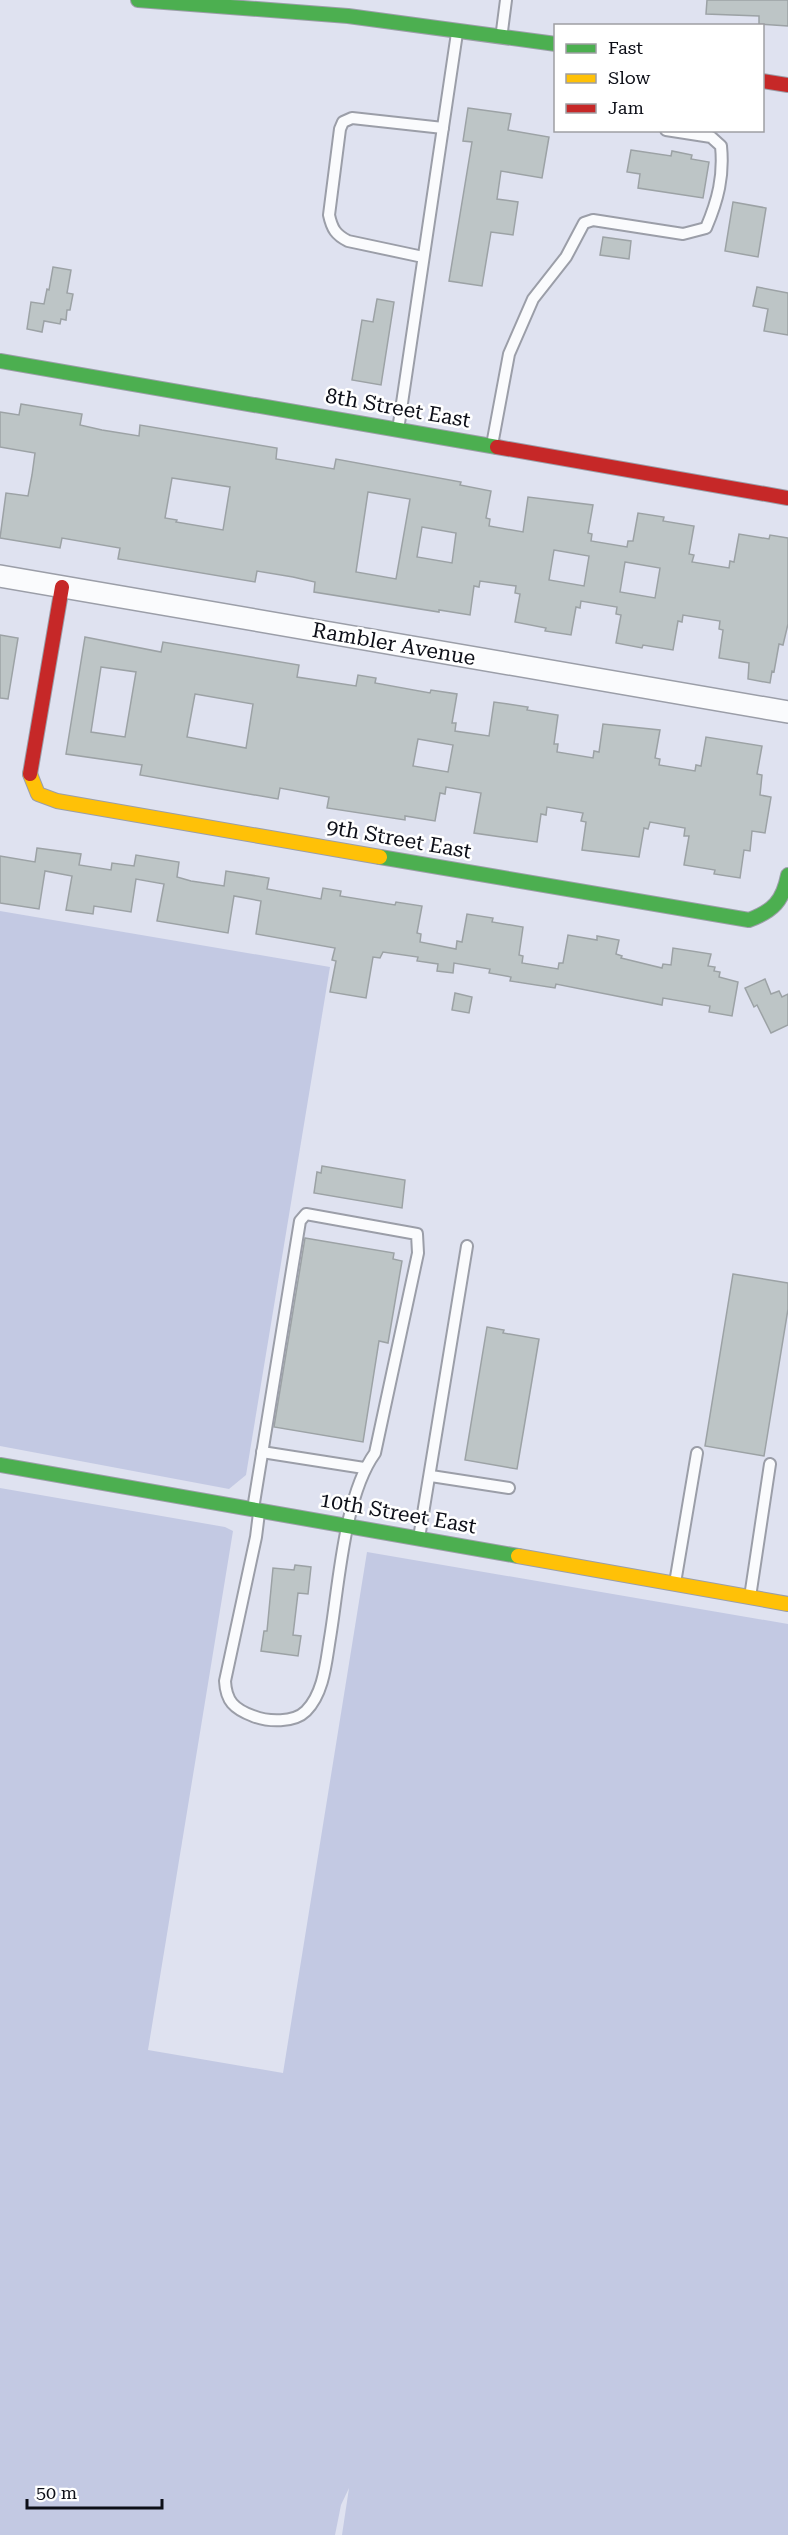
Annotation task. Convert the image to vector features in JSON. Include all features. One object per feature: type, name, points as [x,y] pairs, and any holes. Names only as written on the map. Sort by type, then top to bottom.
[{"type":"street","points":[[138,0],[302,11],[458,29],[554,44]]},
{"type":"street","points":[[764,81],[788,85]]},
{"type":"street","name":"8th Street East","points":[[0,361],[788,498]]},
{"type":"street","name":"Rambler Avenue","points":[[0,576],[788,712]]},
{"type":"street","name":"9th Street East","points":[[62,587],[30,774],[38,794],[57,801],[748,920],[773,911],[785,891],[788,875]]},
{"type":"street","name":"10th Street East","points":[[0,1465],[788,1604]]},
{"type":"lane","points":[[502,35],[506,0]]},
{"type":"lane","points":[[398,430],[458,29]]},
{"type":"lane","points":[[423,257],[348,242],[338,236],[332,227],[329,215],[340,129],[343,122],[352,118],[443,128]]},
{"type":"lane","points":[[492,445],[509,354],[533,299],[566,256],[584,222],[593,220],[683,234],[706,228],[716,204],[723,170],[721,146],[711,137],[679,132]]},
{"type":"lane","points":[[306,1214],[417,1233],[418,1253],[375,1453],[364,1468],[348,1526],[326,1666],[319,1691],[305,1712],[285,1719],[264,1720],[246,1713],[232,1704],[225,1695],[256,1537],[256,1509],[262,1452],[300,1221],[306,1214]]},
{"type":"lane","points":[[419,1538],[467,1246]]},
{"type":"lane","points":[[262,1452],[364,1468]]},
{"type":"lane","points":[[675,1584],[697,1453]]},
{"type":"lane","points":[[750,1597],[770,1464]]},
{"type":"lane","points":[[430,1476],[509,1488]]},
{"type":"shaded area","points":[[0,911],[330,967],[246,1475],[229,1489],[0,1446]]},
{"type":"shaded area","points":[[0,1488],[225,1527],[233,1531],[148,2050],[283,2073],[367,1552],[788,1624],[788,2535],[342,2535],[349,2488],[341,2505],[335,2535],[0,2535]]},
{"type":"building","points":[[707,0],[788,0],[788,26],[759,24],[759,16],[706,14]]},
{"type":"building","points":[[468,108],[511,114],[508,130],[549,137],[542,178],[501,171],[497,199],[518,202],[513,235],[491,232],[482,286],[449,281],[472,142],[463,141]]},
{"type":"building","points":[[631,150],[671,156],[672,151],[692,155],[691,159],[709,162],[703,198],[638,188],[640,174],[627,172]]},
{"type":"building","points":[[733,202],[766,208],[758,257],[725,251]]},
{"type":"building","points":[[603,237],[631,241],[629,259],[600,255]]},
{"type":"building","points":[[53,267],[71,270],[67,293],[73,294],[66,320],[61,319],[60,324],[44,321],[42,332],[27,329],[31,302],[44,304]]},
{"type":"building","points":[[757,287],[788,293],[788,335],[764,331],[768,309],[753,306]]},
{"type":"building","points":[[377,299],[394,302],[381,385],[352,380],[362,320],[373,322]]},
{"type":"building","points":[[21,404],[82,414],[80,425],[102,430],[139,436],[140,425],[277,448],[276,459],[334,469],[336,459],[461,482],[460,485],[491,491],[486,518],[490,519],[489,526],[523,532],[528,497],[593,505],[588,533],[592,534],[591,541],[627,547],[628,541],[633,541],[638,513],[664,517],[663,521],[694,526],[689,554],[694,555],[692,562],[729,568],[730,561],[734,562],[739,534],[769,539],[770,535],[788,538],[788,624],[783,645],[779,644],[770,683],[748,679],[749,663],[719,658],[723,630],[719,629],[720,621],[683,615],[682,622],[678,621],[673,650],[643,645],[642,648],[616,643],[621,615],[616,614],[617,607],[581,601],[580,608],[576,607],[571,635],[545,631],[546,628],[515,622],[520,594],[515,593],[516,586],[480,581],[479,587],[474,586],[470,615],[314,592],[315,582],[257,571],[255,582],[118,559],[120,548],[62,538],[60,548],[0,538],[6,493],[28,496],[32,475],[35,453],[0,447],[0,412],[19,415]],"holes":[[[172,478],[230,487],[223,530],[165,518]],[[368,492],[410,499],[396,579],[356,572]],[[422,527],[456,533],[452,563],[417,557]],[[554,550],[589,556],[584,586],[549,580]],[[625,562],[660,568],[655,598],[620,592]]]},
{"type":"building","points":[[0,635],[18,638],[8,699],[0,698]]},
{"type":"building","points":[[85,637],[161,652],[163,642],[299,665],[297,677],[356,686],[358,675],[376,678],[375,683],[430,693],[431,690],[457,694],[452,723],[456,723],[455,731],[489,736],[494,702],[528,707],[527,710],[558,715],[554,744],[558,744],[557,752],[593,758],[594,751],[599,752],[603,724],[660,730],[655,758],[660,759],[659,765],[695,771],[696,765],[701,766],[706,737],[762,746],[757,774],[762,775],[760,795],[771,797],[765,833],[752,831],[750,851],[744,850],[740,878],[714,874],[715,870],[684,865],[689,836],[684,836],[685,828],[650,822],[648,829],[644,828],[639,857],[582,850],[586,822],[581,821],[583,813],[547,807],[546,815],[541,814],[537,842],[474,833],[481,793],[446,787],[445,794],[440,793],[435,821],[405,816],[405,820],[327,808],[329,797],[280,788],[278,799],[140,775],[142,765],[66,754]],"holes":[[[101,667],[136,672],[125,737],[91,732]],[[195,694],[253,704],[246,748],[187,737]],[[418,739],[453,745],[448,772],[413,766]]]},
{"type":"building","points":[[37,848],[81,854],[79,865],[111,870],[112,863],[134,866],[136,855],[179,862],[177,877],[191,881],[224,886],[226,871],[269,878],[267,889],[321,899],[323,888],[341,891],[340,896],[395,905],[396,902],[422,906],[417,933],[421,934],[420,942],[456,949],[457,941],[462,942],[467,914],[493,918],[492,922],[523,927],[519,955],[523,956],[522,963],[558,969],[559,963],[563,963],[568,935],[597,940],[597,936],[619,940],[616,954],[622,956],[621,958],[662,968],[663,964],[671,965],[673,948],[711,954],[708,966],[715,967],[714,971],[720,972],[719,977],[738,982],[732,1016],[709,1012],[710,1006],[663,998],[662,1005],[556,984],[555,988],[510,981],[511,977],[489,973],[490,969],[454,963],[453,973],[437,971],[438,964],[417,961],[418,957],[383,952],[380,958],[373,957],[366,998],[330,992],[336,961],[332,960],[335,948],[256,934],[261,901],[234,896],[228,933],[157,921],[164,884],[136,879],[131,912],[94,906],[93,914],[66,910],[72,876],[45,871],[39,909],[0,903],[0,856],[35,862]]},
{"type":"building","points":[[765,979],[771,994],[779,991],[782,997],[788,994],[788,1025],[771,1033],[757,1005],[754,1007],[745,988]]},
{"type":"building","points":[[455,993],[472,997],[469,1013],[452,1010]]},
{"type":"building","points":[[322,1166],[405,1180],[402,1208],[314,1193],[317,1172],[321,1173]]},
{"type":"building","points":[[305,1238],[394,1253],[393,1259],[402,1261],[388,1343],[379,1341],[363,1442],[274,1427]]},
{"type":"building","points":[[733,1274],[788,1283],[788,1309],[764,1456],[705,1446]]},
{"type":"building","points":[[487,1327],[504,1330],[503,1333],[539,1339],[517,1469],[465,1460]]},
{"type":"building","points":[[295,1565],[311,1567],[308,1594],[298,1593],[293,1635],[301,1636],[298,1656],[261,1651],[264,1631],[267,1631],[273,1568],[294,1570]]},
{"type":"traffic: fast","points":[[138,0],[348,16],[554,44]]},
{"type":"traffic: fast","points":[[0,361],[497,447]]},
{"type":"traffic: fast","points":[[380,857],[749,920],[765,913],[776,904],[783,892],[788,875]]},
{"type":"traffic: fast","points":[[0,1465],[518,1556]]},
{"type":"traffic: slow","points":[[30,774],[38,794],[57,801],[380,857]]},
{"type":"traffic: slow","points":[[518,1556],[788,1604]]},
{"type":"traffic: jam","points":[[764,81],[788,85]]},
{"type":"traffic: jam","points":[[497,447],[788,498]]},
{"type":"traffic: jam","points":[[30,774],[62,587]]}]
